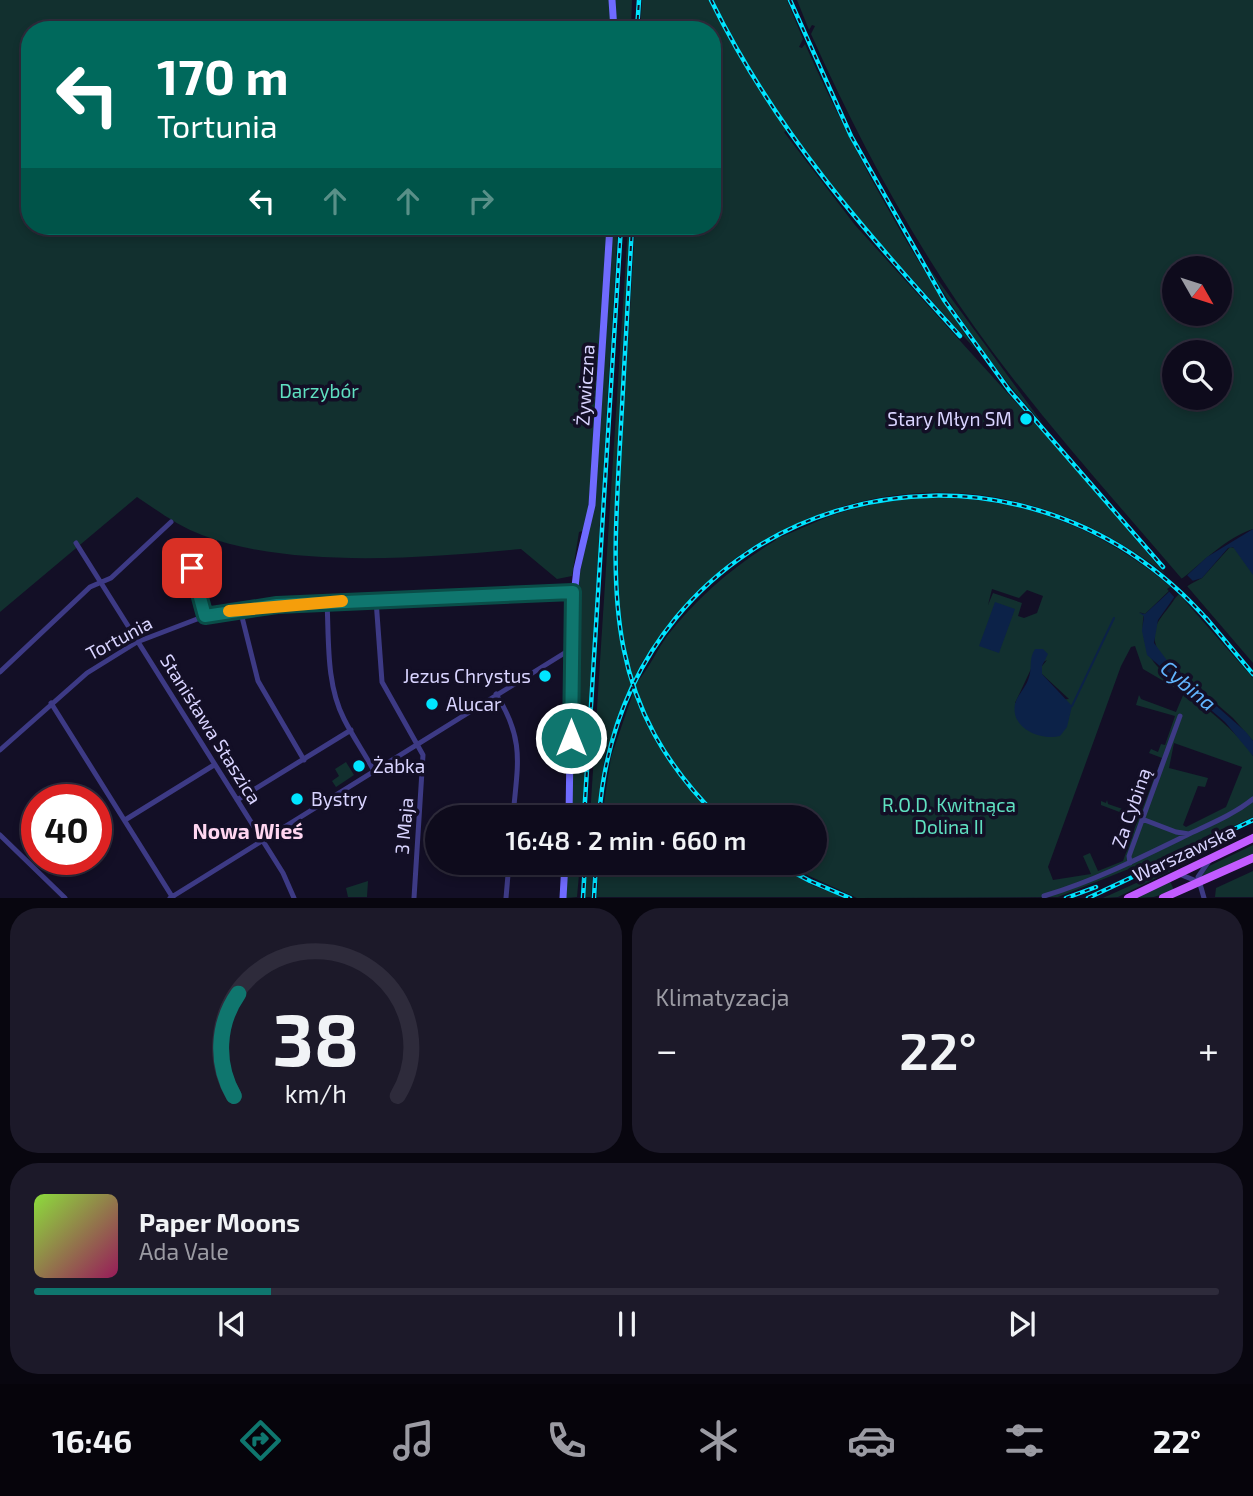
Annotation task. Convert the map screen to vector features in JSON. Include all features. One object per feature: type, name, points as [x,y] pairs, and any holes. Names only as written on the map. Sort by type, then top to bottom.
[{"type":"main road","name":"Warszawska","points":[[1128,898],[1253,838]]},
{"type":"main road","name":"Warszawska","points":[[1163,898],[1253,858]]},
{"type":"street","points":[[612,0],[613,21]]},
{"type":"street","name":"Żywiczna","points":[[569,805],[573,592],[593,498],[609,235]]},
{"type":"street","points":[[0,672],[90,587],[111,578],[171,522]]},
{"type":"street","name":"Stanisława Staszica","points":[[76,543],[237,800],[294,898]]},
{"type":"street","points":[[192,568],[205,616]]},
{"type":"street","name":"Tortunia","points":[[0,750],[87,673],[137,642],[205,616],[240,609],[327,602],[573,592]]},
{"type":"street","name":"3 Maja","points":[[376,600],[382,682],[423,755],[414,898]]},
{"type":"street","points":[[327,602],[332,681],[339,708],[374,771]]},
{"type":"street","points":[[240,609],[258,681],[304,760]]},
{"type":"street","points":[[51,703],[172,897],[571,649]]},
{"type":"street","points":[[496,694],[513,723],[517,739],[514,805]]},
{"type":"street","name":"Za Cybiną","points":[[1044,896],[1079,886],[1130,863],[1129,856],[1180,716]]},
{"type":"street","points":[[237,800],[351,730]]},
{"type":"street","points":[[125,820],[214,765]]},
{"type":"street","points":[[1130,863],[1232,814],[1253,799]]},
{"type":"street","points":[[1142,819],[1189,834]]},
{"type":"street","points":[[0,835],[65,898]]},
{"type":"street","points":[[1204,898],[1199,882],[1200,873],[1210,858]]},
{"type":"street","points":[[1177,874],[1199,882]]},
{"type":"street","points":[[506,898],[508,875]]},
{"type":"street","points":[[563,898],[564,875]]},
{"type":"green space","name":"Darzybór","points":[[0,0],[612,0],[613,21],[21,21],[21,235],[610,235],[603,353],[586,530],[579,532],[572,576],[557,579],[521,549],[359,558],[276,553],[237,546],[176,523],[137,497],[0,612]]},
{"type":"green space","points":[[614,0],[632,0],[631,21],[615,21]]},
{"type":"green space","name":"R.O.D. Kwitnąca Dolina II","points":[[642,0],[787,0],[803,39],[799,47],[802,48],[805,44],[883,201],[976,350],[850,210],[789,129],[784,132],[855,225],[1079,472],[1165,574],[1122,544],[1076,521],[1028,504],[979,495],[928,493],[878,498],[828,511],[780,532],[781,537],[846,511],[890,501],[933,498],[976,500],[1019,508],[1060,520],[1099,538],[1137,561],[1172,588],[1145,614],[1139,612],[1144,615],[1143,635],[1147,649],[1157,666],[1229,728],[1250,751],[1253,756],[1253,817],[1151,864],[1149,861],[1058,897],[857,898],[807,875],[827,875],[827,805],[710,805],[684,776],[656,735],[637,693],[625,649],[619,604],[618,507],[634,235],[721,235],[721,21],[641,21]],"holes":[[[774,535],[776,540],[731,571],[691,608],[667,636],[638,681],[637,673],[642,662],[700,591],[733,560],[752,547]],[[992,589],[1019,598],[1027,590],[1043,596],[1037,613],[1024,618],[1018,616],[1022,603],[993,593],[988,605]],[[1135,646],[1143,669],[1184,693],[1176,712],[1141,699],[1139,695],[1136,705],[1175,716],[1165,745],[1161,744],[1158,752],[1151,749],[1149,753],[1162,758],[1140,815],[1108,804],[1107,800],[1106,803],[1101,801],[1101,805],[1138,819],[1123,861],[1098,871],[1090,853],[1083,856],[1091,874],[1053,880],[1048,867],[1121,666],[1131,647]],[[1047,660],[1042,666],[1042,674],[1069,699],[1015,703],[1031,669]],[[1174,743],[1242,767],[1226,807],[1186,827],[1183,825],[1198,786],[1205,787],[1208,778],[1169,768]]]},
{"type":"green space","points":[[797,0],[1253,0],[1253,529],[1224,545],[1182,579],[1038,409],[965,314],[916,237],[871,158],[811,34],[815,26],[812,25],[809,30]]},
{"type":"green space","points":[[612,235],[617,235],[583,805],[571,805],[574,684],[577,662],[574,661],[575,600],[587,536]]},
{"type":"green space","points":[[629,235],[614,520],[616,613],[623,655],[635,696],[654,736],[680,776],[705,805],[604,805],[611,757],[633,693],[631,686],[605,755],[598,805],[591,805]]},
{"type":"green space","points":[[924,261],[1043,424],[979,346]]},
{"type":"green space","points":[[1230,547],[1241,549],[1253,563],[1253,663],[1187,586],[1202,578]]},
{"type":"green space","points":[[1178,593],[1253,678],[1253,741],[1233,718],[1160,655],[1154,636],[1158,621]]},
{"type":"green space","points":[[346,762],[354,775],[336,787],[332,781],[339,776],[335,769]]},
{"type":"green space","points":[[1249,832],[1118,897],[1103,898]]},
{"type":"green space","points":[[1253,845],[1253,855],[1200,878],[1209,866]]},
{"type":"green space","points":[[1253,871],[1253,897],[1215,897],[1216,888]]},
{"type":"green space","points":[[567,875],[579,875],[577,897],[566,898]]},
{"type":"green space","points":[[586,875],[592,875],[591,897],[585,897]]},
{"type":"green space","points":[[598,875],[794,875],[814,886],[844,897],[597,897]]},
{"type":"green space","points":[[368,881],[367,897],[348,897],[346,888]]},
{"type":"green space","points":[[1170,881],[1174,890],[1154,897],[1135,898]]},
{"type":"water","name":"Cybina","points":[[1253,529],[1253,575],[1233,547],[1228,548],[1202,578],[1192,581],[1175,596],[1158,620],[1154,643],[1172,667],[1246,732],[1253,741],[1253,756],[1225,722],[1147,655],[1142,631],[1144,616],[1139,613],[1145,614],[1207,557]]},
{"type":"water","points":[[995,602],[1015,609],[999,653],[979,646]]},
{"type":"water","points":[[1035,649],[1043,649],[1048,654],[1042,666],[1042,674],[1072,706],[1067,727],[1060,736],[1037,735],[1017,720],[1015,704],[1027,683]]},
{"type":"pier","points":[[1187,575],[1193,581],[1175,598],[1167,589]]},
{"type":"waterway","points":[[1072,706],[1114,618]]},
{"type":"railway","points":[[638,21],[639,0]]},
{"type":"railway","points":[[711,0],[763,92],[823,177],[889,257],[960,336]]},
{"type":"railway","points":[[790,0],[851,136],[944,300],[1009,390],[1163,567]]},
{"type":"railway","points":[[585,805],[620,235]]},
{"type":"railway","points":[[632,235],[617,497],[617,596],[622,643],[634,687],[653,731],[680,774],[707,805]]},
{"type":"railway","points":[[602,805],[624,707],[676,618],[749,552],[836,511],[933,496],[1031,508],[1126,551],[1211,624]]},
{"type":"railway","points":[[1206,618],[1253,674]]},
{"type":"railway","points":[[1088,898],[1253,820]]},
{"type":"railway","points":[[583,898],[584,875]]},
{"type":"railway","points":[[594,898],[595,875]]},
{"type":"railway","points":[[799,875],[850,898]]},
{"type":"railway","points":[[1066,898],[1096,887]]},
{"type":"slow traffic","points":[[229,611],[342,601]]},
{"type":"place","name":"Stary Młyn SM","points":[[1026,419]]},
{"type":"place","name":"Jezus Chrystus","points":[[545,676]]},
{"type":"place","name":"Alucar","points":[[432,704]]},
{"type":"place","name":"Żabka","points":[[359,766]]},
{"type":"place","name":"Bystry","points":[[297,799]]},
{"type":"district","name":"Nowa Wieś","points":[[248,832]]},
{"type":"route","points":[[192,568],[205,616],[277,605],[573,592],[571,738]]}]
